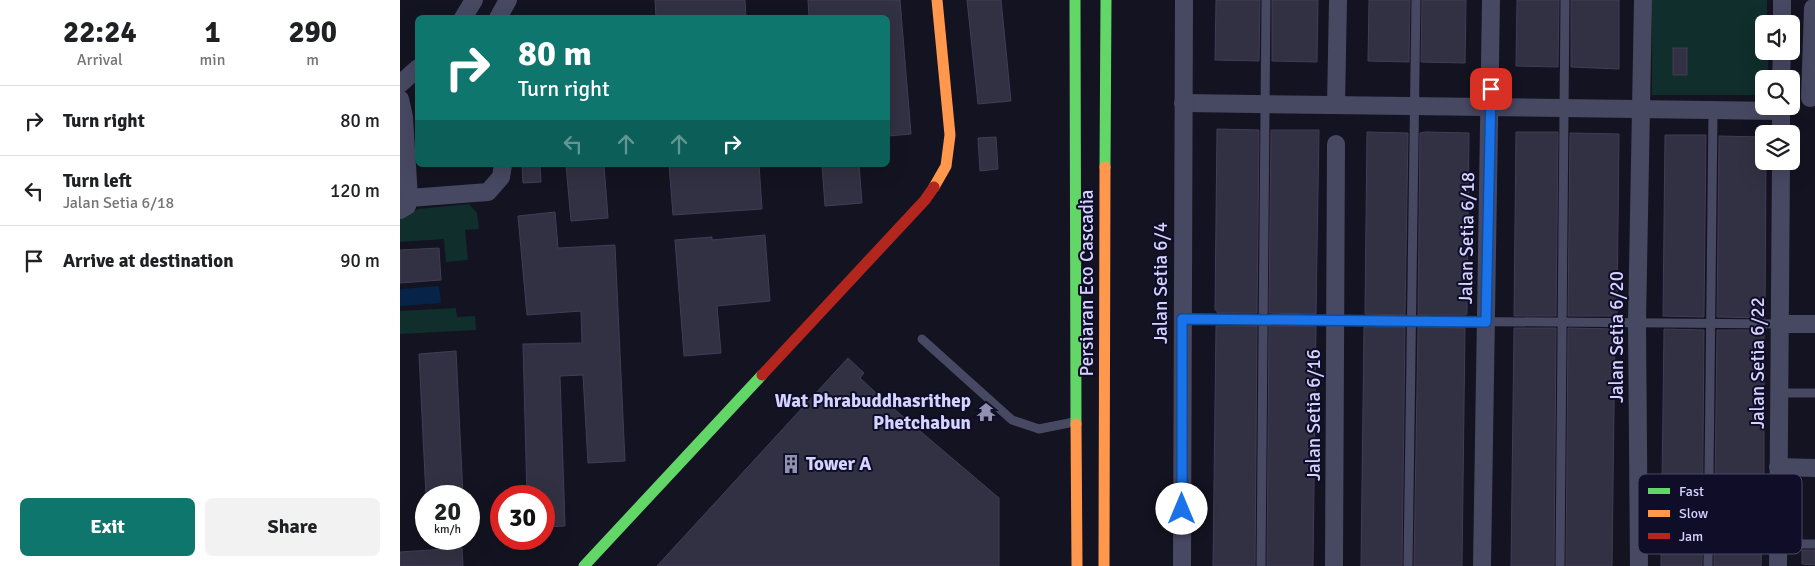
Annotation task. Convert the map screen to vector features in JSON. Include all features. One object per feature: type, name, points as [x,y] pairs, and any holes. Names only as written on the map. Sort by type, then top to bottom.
[{"type":"main road","points":[[584,566],[926,200],[936,185],[946,166],[950,135],[937,0]]},
{"type":"main road","name":"Persiaran Eco Cascadia","points":[[1075,0],[1077,566]]},
{"type":"main road","name":"Persiaran Eco Cascadia","points":[[1104,566],[1106,0]]},
{"type":"street","points":[[465,15],[474,0]]},
{"type":"street","points":[[500,15],[508,0]]},
{"type":"street","name":"Jalan Setia 6/4","points":[[1182,566],[1184,0]]},
{"type":"street","points":[[1336,105],[1338,0]]},
{"type":"street","name":"Jalan Setia 6/18","points":[[1482,566],[1491,0]]},
{"type":"street","name":"Jalan Setia 6/20","points":[[1638,474],[1637,323],[1643,0]]},
{"type":"street","points":[[1782,0],[1782,15]]},
{"type":"street","points":[[1810,98],[1813,8],[1815,8]]},
{"type":"street","points":[[400,84],[415,71]]},
{"type":"street","points":[[400,99],[407,114],[403,198],[488,192],[501,177],[503,167]]},
{"type":"street","points":[[1183,103],[1713,110],[1755,109]]},
{"type":"street","name":"Jalan Setia 6/16","points":[[1334,566],[1336,144]]},
{"type":"street","name":"Jalan Setia 6/22","points":[[1778,474],[1781,170]]},
{"type":"street","points":[[1780,324],[1815,324]]},
{"type":"street","points":[[1778,467],[1815,468]]},
{"type":"lane","points":[[1261,566],[1266,0]]},
{"type":"lane","points":[[1408,566],[1416,0]]},
{"type":"lane","points":[[1560,566],[1565,0]]},
{"type":"lane","points":[[1709,474],[1713,110]]},
{"type":"lane","points":[[1182,319],[1780,324]]},
{"type":"lane","points":[[922,339],[1012,420],[1039,429],[1076,422]]},
{"type":"lane","points":[[1779,393],[1815,394]]},
{"type":"lane","points":[[1802,544],[1815,544]]},
{"type":"green space","points":[[1652,0],[1767,0],[1767,15],[1755,15],[1755,60],[1768,60],[1768,70],[1755,70],[1755,95],[1652,95]]},
{"type":"green space","points":[[469,204],[477,213],[479,229],[465,230],[468,260],[446,262],[444,239],[400,242],[400,218],[418,209]]},
{"type":"green space","points":[[456,308],[457,317],[475,316],[476,330],[400,334],[400,311]]},
{"type":"water","points":[[439,286],[441,303],[400,306],[400,289]]},
{"type":"building","points":[[655,0],[745,0],[746,15],[656,15]]},
{"type":"building","points":[[808,0],[900,0],[911,134],[890,136],[890,15],[809,15]]},
{"type":"building","points":[[967,0],[1001,0],[1011,101],[978,104]]},
{"type":"building","points":[[1216,0],[1260,0],[1259,61],[1215,60]]},
{"type":"building","points":[[1272,0],[1318,0],[1317,62],[1272,61]]},
{"type":"building","points":[[1369,0],[1410,0],[1409,62],[1368,61]]},
{"type":"building","points":[[1422,0],[1466,0],[1465,63],[1421,62]]},
{"type":"building","points":[[1517,0],[1559,0],[1558,67],[1516,66]]},
{"type":"building","points":[[1571,0],[1619,0],[1619,69],[1571,67]]},
{"type":"building","points":[[1673,48],[1687,48],[1687,75],[1673,75]]},
{"type":"building","points":[[1217,129],[1259,130],[1257,313],[1217,313],[1217,310],[1215,310]]},
{"type":"building","points":[[1271,130],[1319,130],[1316,314],[1269,313]]},
{"type":"building","points":[[1367,132],[1408,133],[1405,315],[1365,314]]},
{"type":"building","points":[[1516,132],[1558,132],[1556,316],[1514,316]]},
{"type":"building","points":[[1420,133],[1469,133],[1467,314],[1465,315],[1418,315]]},
{"type":"building","points":[[1570,133],[1619,134],[1617,315],[1615,316],[1568,316]]},
{"type":"building","points":[[1665,135],[1706,135],[1704,317],[1663,316]]},
{"type":"building","points":[[1719,136],[1755,137],[1755,170],[1766,170],[1765,318],[1717,317]]},
{"type":"building","points":[[996,137],[998,169],[980,171],[978,138]]},
{"type":"building","points":[[522,167],[540,167],[541,182],[523,183]]},
{"type":"building","points":[[566,167],[604,167],[608,218],[571,221]]},
{"type":"building","points":[[669,167],[759,167],[762,209],[673,215]]},
{"type":"building","points":[[822,167],[859,167],[862,203],[825,206]]},
{"type":"building","points":[[555,212],[558,248],[615,245],[625,461],[588,463],[583,375],[560,376],[565,526],[555,526],[555,485],[527,485],[523,344],[582,343],[581,311],[527,315],[518,216]]},
{"type":"building","points":[[765,235],[770,301],[717,306],[721,353],[684,356],[675,240],[712,237],[712,240]]},
{"type":"building","points":[[439,248],[441,280],[400,283],[400,250]]},
{"type":"building","points":[[1216,326],[1257,326],[1255,566],[1213,566]]},
{"type":"building","points":[[1269,326],[1316,326],[1313,566],[1267,566]]},
{"type":"building","points":[[1364,327],[1405,327],[1402,566],[1361,566]]},
{"type":"building","points":[[1418,327],[1465,328],[1462,566],[1414,566]]},
{"type":"building","points":[[1514,328],[1556,328],[1554,566],[1511,566]]},
{"type":"building","points":[[1568,328],[1615,329],[1612,566],[1566,566]]},
{"type":"building","points":[[1664,329],[1704,330],[1703,474],[1662,474]]},
{"type":"building","points":[[1717,330],[1764,330],[1764,474],[1715,474]]},
{"type":"building","points":[[456,351],[462,485],[425,485],[419,354]]},
{"type":"building","points":[[848,358],[864,373],[860,378],[999,498],[999,566],[657,566]]},
{"type":"building","points":[[462,550],[463,566],[400,566],[400,552]]},
{"type":"building","points":[[1802,550],[1815,550],[1815,565],[1802,564]]},
{"type":"building","points":[[1661,554],[1702,554],[1702,566],[1661,566]]},
{"type":"building","points":[[1714,554],[1761,554],[1761,566],[1714,566]]},
{"type":"traffic: fast","points":[[1075,0],[1076,424]]},
{"type":"traffic: fast","points":[[1105,167],[1106,0]]},
{"type":"traffic: fast","points":[[584,566],[762,375]]},
{"type":"traffic: slow","points":[[934,187],[946,166],[950,135],[937,0]]},
{"type":"traffic: slow","points":[[1104,566],[1105,167]]},
{"type":"traffic: slow","points":[[1076,424],[1077,566]]},
{"type":"traffic: jam","points":[[762,375],[925,200],[934,187]]},
{"type":"place","name":"Wat Phrabuddhasrithep Phetchabun","points":[[986,412]]},
{"type":"place","name":"Tower A","points":[[791,464]]},
{"type":"route","points":[[1182,509],[1182,319],[1486,322],[1491,89]]}]
